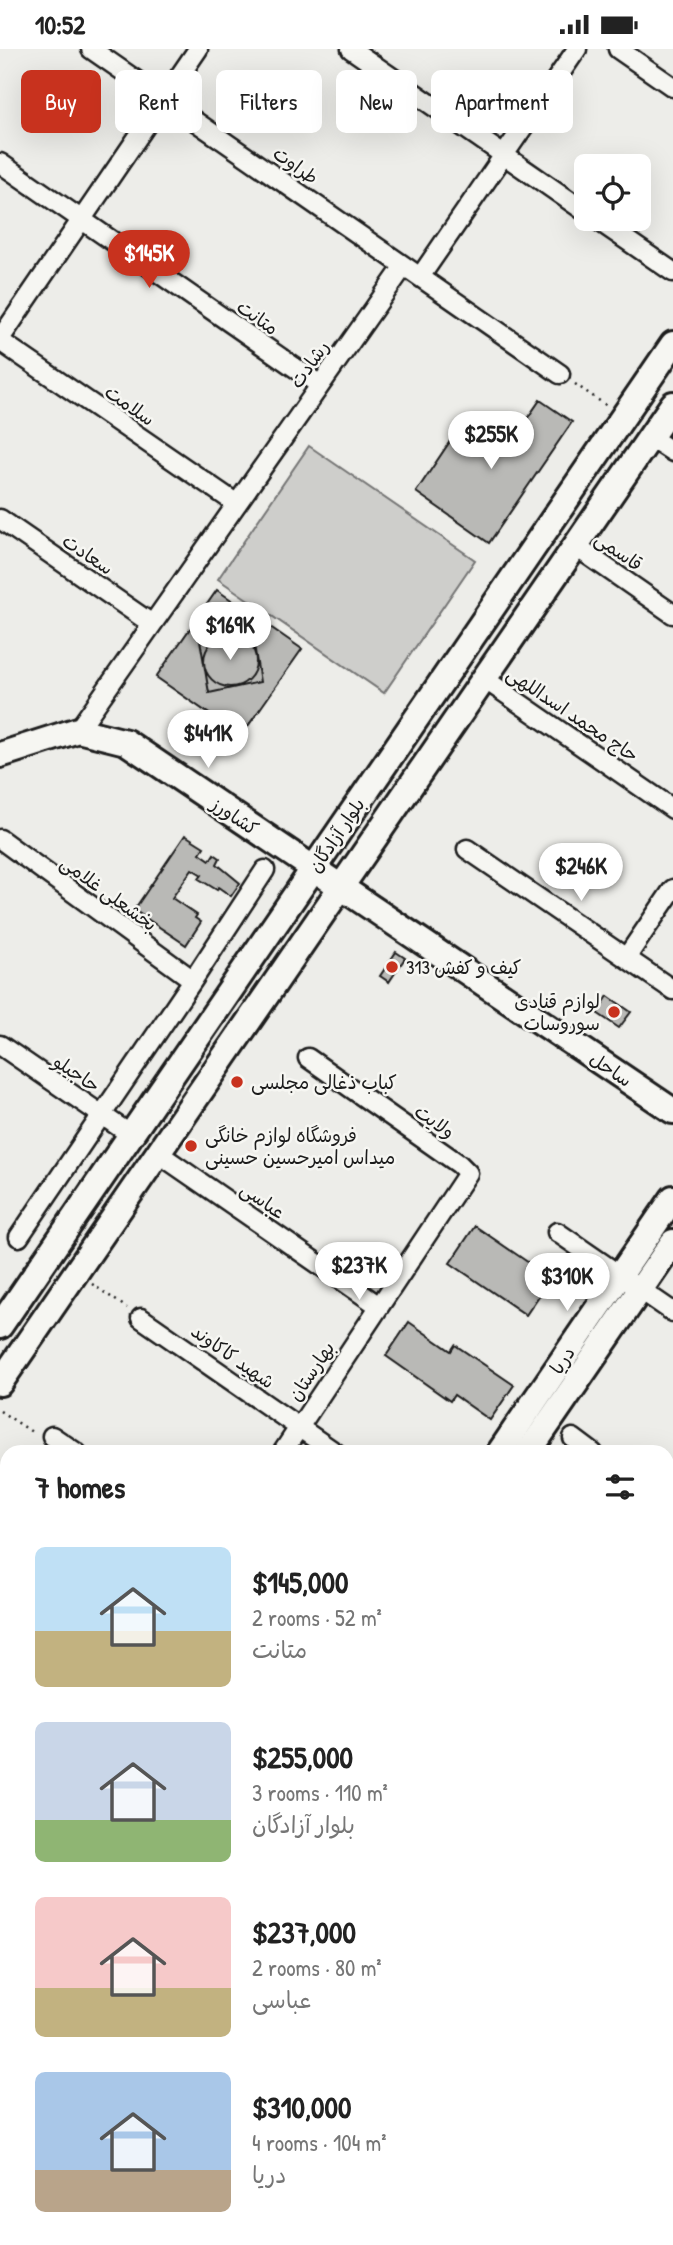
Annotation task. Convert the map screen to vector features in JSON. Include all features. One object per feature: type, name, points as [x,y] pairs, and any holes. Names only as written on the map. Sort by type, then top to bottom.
[{"type":"main road","name":"بلوار آزادگان","points":[[2,1320],[673,344]]},
{"type":"main road","name":"بلوار آزادگان","points":[[0,1383],[673,404]]},
{"type":"main road","name":"کشاورز","points":[[78,730],[126,742],[340,887]]},
{"type":"main road","points":[[0,755],[78,730]]},
{"type":"main road","name":"ساحل","points":[[340,887],[673,1111]]},
{"type":"main road","name":"دریا","points":[[507,1445],[539,1415],[630,1283],[673,1198]]},
{"type":"main road","name":"دریا","points":[[630,1283],[673,1241]]},
{"type":"main road","name":"دریا","points":[[530,1445],[539,1415]]},
{"type":"street","name":"طراوت","points":[[91,49],[122,70]]},
{"type":"street","points":[[184,70],[198,49]]},
{"type":"street","points":[[351,49],[574,204]]},
{"type":"street","points":[[420,277],[577,49]]},
{"type":"street","points":[[618,49],[673,87]]},
{"type":"street","name":"طراوت","points":[[202,125],[404,266]]},
{"type":"street","points":[[0,340],[141,133]]},
{"type":"street","name":"متانت","points":[[0,163],[320,385]]},
{"type":"street","points":[[613,231],[673,272]]},
{"type":"street","points":[[404,266],[560,374]]},
{"type":"street","name":"رشادت","points":[[78,730],[404,266]]},
{"type":"street","name":"سلامت","points":[[0,340],[237,504]]},
{"type":"street","points":[[650,437],[673,452]]},
{"type":"street","name":"سعادت","points":[[0,519],[152,624]]},
{"type":"street","name":"قاسمی","points":[[575,546],[673,614]]},
{"type":"street","name":"حاج محمد اسداللهی","points":[[483,678],[673,809]]},
{"type":"street","name":"بخشعلی غلامی","points":[[0,839],[193,980]]},
{"type":"street","points":[[467,849],[673,990]]},
{"type":"street","points":[[19,1237],[265,870]]},
{"type":"street","points":[[626,958],[673,889]]},
{"type":"street","name":"حاجیلو","points":[[0,1045],[131,1135]]},
{"type":"street","name":"ولایت","points":[[308,1058],[459,1164],[468,1174]]},
{"type":"street","name":"عباسی","points":[[158,1153],[379,1306]]},
{"type":"street","name":"بهارستان","points":[[287,1445],[468,1174]]},
{"type":"street","points":[[557,1232],[673,1312]]},
{"type":"street","name":"شهید کاکاوند","points":[[141,1318],[325,1445]]},
{"type":"street","points":[[52,1436],[65,1445]]},
{"type":"street","points":[[573,1439],[582,1445]]},
{"type":"path","points":[[560,374],[623,417]]},
{"type":"path","points":[[75,1273],[141,1318]]},
{"type":"path","points":[[0,1411],[38,1436],[52,1436]]},
{"type":"shaded area","points":[[309,446],[475,560],[384,693],[218,579]]},
{"type":"building","points":[[540,400],[572,422],[489,543],[416,492],[463,422],[505,451]]},
{"type":"building","points":[[217,590],[302,649],[241,736],[156,677]]},
{"type":"building","points":[[252,632],[260,682],[209,693],[200,640]]},
{"type":"building","points":[[230,635],[249,642],[256,661],[249,680],[230,687],[211,680],[204,661],[211,642]]},
{"type":"building","points":[[185,835],[204,847],[200,853],[210,860],[214,854],[220,858],[217,864],[240,883],[231,896],[199,879],[202,875],[192,869],[172,898],[197,915],[195,918],[201,922],[186,945],[134,910]]},
{"type":"building","name":"کیف و کفش 313","points":[[396,952],[405,958],[389,982],[380,976]]},
{"type":"building","name":"لوازم قنادی سوروسات","points":[[608,996],[631,1012],[619,1028],[597,1013]]},
{"type":"building","points":[[475,1226],[551,1278],[526,1315],[450,1263]]},
{"type":"building","points":[[409,1322],[451,1351],[455,1345],[514,1385],[490,1420],[454,1395],[450,1401],[386,1356]]},
{"type":"place","name":"کیف و کفش 313","points":[[392,967]]},
{"type":"place","name":"لوازم قنادی سوروسات","points":[[614,1012]]},
{"type":"place","name":"کباب ذغالی مجلسی","points":[[237,1082]]},
{"type":"place","name":"فروشگاه لوازم خانگی میداس امیرحسین حسینی","points":[[191,1146]]}]
